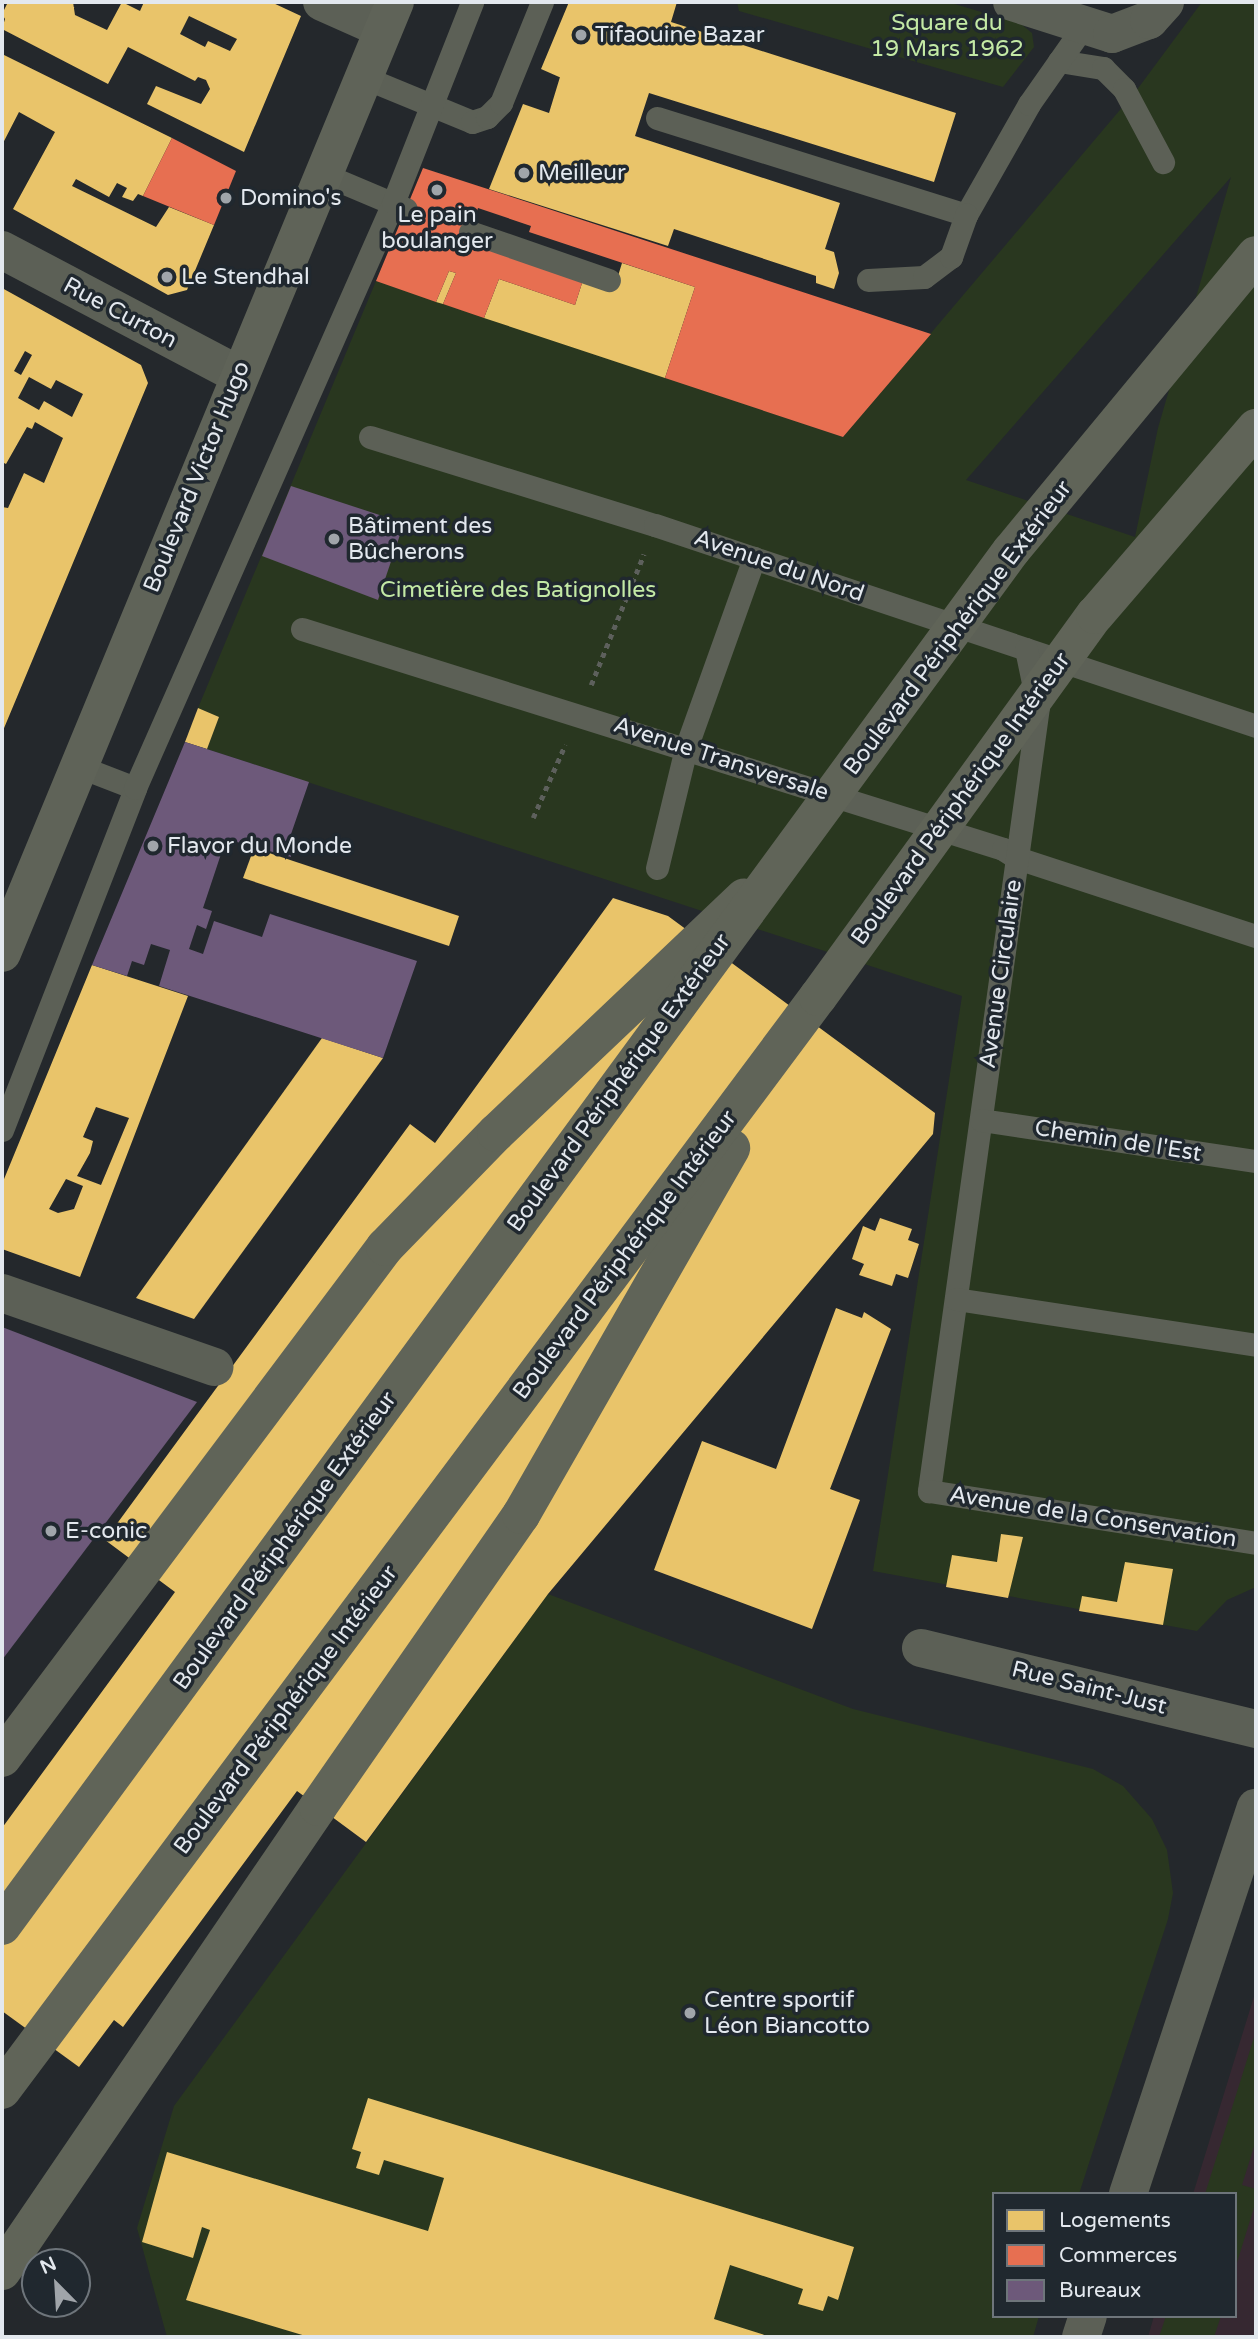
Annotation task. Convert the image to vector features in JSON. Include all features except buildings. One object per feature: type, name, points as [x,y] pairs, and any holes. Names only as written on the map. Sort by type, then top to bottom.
[{"type":"highway","name":"Boulevard Périphérique Extérieur","points":[[2,1926],[1011,551],[1256,255]]},
{"type":"highway","name":"Boulevard Périphérique Intérieur","points":[[2,2090],[818,997],[1094,615],[1256,428]]},
{"type":"highway","points":[[2,1758],[385,1247],[496,1133],[779,866]]},
{"type":"highway","points":[[2,2271],[521,1514],[818,997]]},
{"type":"main road","name":"Boulevard Victor Hugo","points":[[2,953],[389,15]]},
{"type":"street","points":[[322,2],[389,15]]},
{"type":"street","points":[[1012,2],[1112,34],[1124,33],[1150,20],[1165,2]]},
{"type":"street","name":"Rue Curton","points":[[2,250],[239,375]]},
{"type":"street","points":[[2,1293],[215,1367]]},
{"type":"street","name":"Rue Saint-Just","points":[[921,1648],[1256,1729]]},
{"type":"street","points":[[1129,2192],[1256,1808]]},
{"type":"street","points":[[1081,2337],[1087,2318]]},
{"type":"lane","points":[[2,1130],[135,788],[399,206],[429,107],[472,2]]},
{"type":"lane","points":[[363,77],[429,107],[472,122],[487,117],[501,103],[542,2]]},
{"type":"lane","points":[[868,280],[924,277],[951,257],[966,215],[1059,61],[1085,24]]},
{"type":"lane","points":[[1059,61],[1102,68],[1124,89],[1163,162]]},
{"type":"lane","points":[[657,118],[966,215]]},
{"type":"lane","points":[[323,174],[399,206]]},
{"type":"lane","points":[[470,232],[609,280]]},
{"type":"lane","name":"Avenue du Nord","points":[[370,438],[655,525],[1256,726]]},
{"type":"lane","points":[[656,867],[686,748],[754,558]]},
{"type":"lane","name":"Avenue Transversale","points":[[302,629],[579,713],[1003,849],[1017,858],[1256,936]]},
{"type":"lane","name":"Avenue Circulaire","points":[[929,1492],[1038,707],[1026,649]]},
{"type":"lane","points":[[78,766],[135,788]]},
{"type":"lane","name":"Chemin de l'Est","points":[[981,1120],[1256,1161]]},
{"type":"lane","points":[[956,1300],[1256,1345]]},
{"type":"lane","name":"Avenue de la Conservation","points":[[929,1492],[1256,1543]]},
{"type":"path","points":[[533,818],[579,713],[655,525]]},
{"type":"shaded area","points":[[1256,1990],[1256,2337],[1148,2337],[1153,2318],[1237,2318],[1237,2192],[1194,2192]]},
{"type":"green space","name":"Square du 19 Mars 1962","points":[[737,2],[948,2],[1021,24],[1032,33],[1034,47],[1003,87],[739,11]]},
{"type":"green space","name":"Cimetière des Batignolles","points":[[1202,2],[1256,2],[1256,1587],[1227,1600],[1197,1631],[873,1571],[962,996],[207,749],[219,717],[198,708],[376,281],[843,437],[1136,91]],"holes":[[[1231,177],[1158,428],[1135,537],[966,480]]]},
{"type":"green space","name":"Centre sportif Léon Biancotto","points":[[548,1594],[853,1709],[1093,1769],[1123,1786],[1152,1819],[1167,1850],[1173,1893],[1168,1919],[1080,2192],[992,2192],[992,2318],[1038,2318],[1033,2337],[167,2337],[137,2228],[174,2106]]},
{"type":"green space","points":[[1256,2031],[1256,2140],[1242,2185],[1256,2189],[1256,2201],[1237,2263],[1237,2192],[1206,2192]]},
{"type":"green space","points":[[1165,2318],[1220,2318],[1214,2337],[1159,2337]]},
{"type":"place","name":"Tifaouine Bazar","points":[[581,35]]},
{"type":"place","name":"Meilleur","points":[[524,173]]},
{"type":"place","name":"Le pain boulanger","points":[[437,190]]},
{"type":"place","name":"Domino's","points":[[226,198]]},
{"type":"place","name":"Le Stendhal","points":[[167,277]]},
{"type":"place","name":"Bâtiment des Bûcherons","points":[[334,539]]},
{"type":"place","name":"Flavor du Monde","points":[[153,846]]},
{"type":"place","name":"E-conic","points":[[51,1531]]},
{"type":"place","name":"Centre sportif Léon Biancotto","points":[[690,2013]]}]
